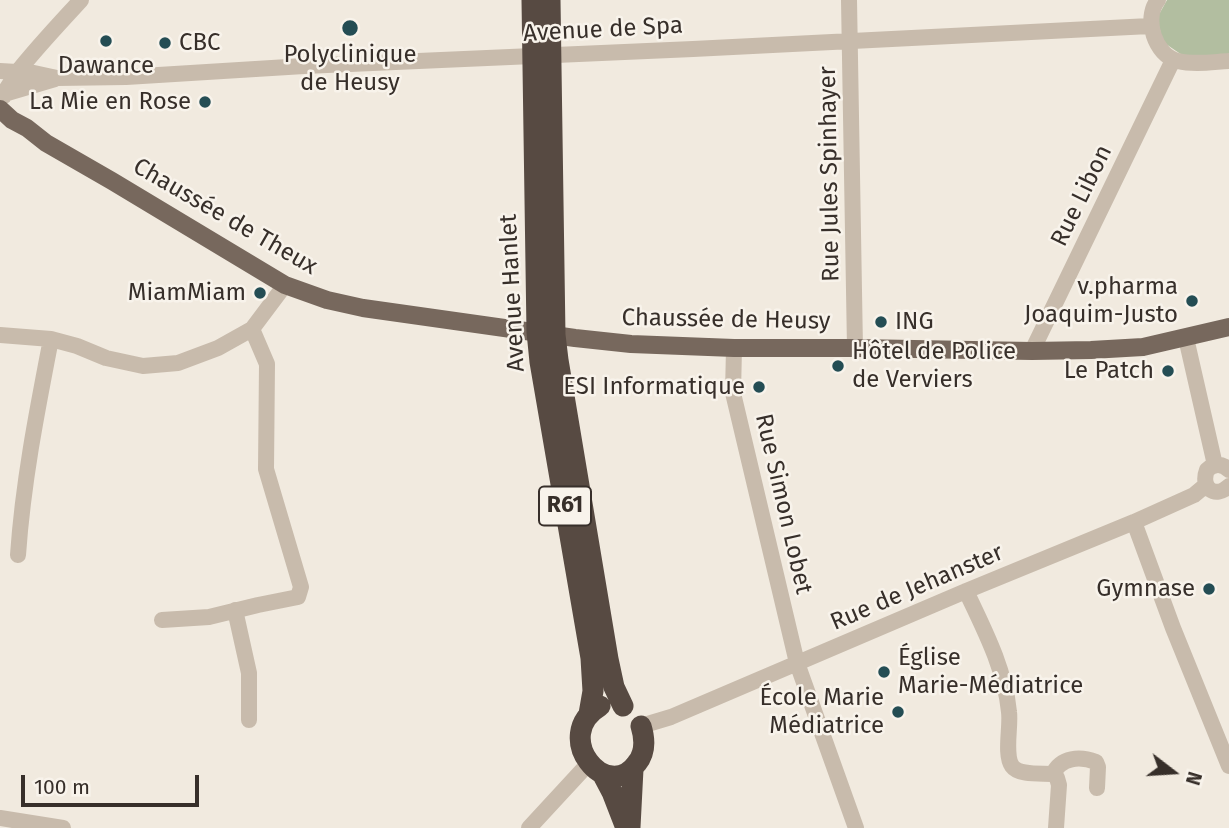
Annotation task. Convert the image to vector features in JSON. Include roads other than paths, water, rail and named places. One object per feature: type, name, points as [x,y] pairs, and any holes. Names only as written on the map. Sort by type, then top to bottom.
[{"type":"highway","name":"Avenue Hanlet","points":[[532,0],[542,55]]},
{"type":"highway","name":"Avenue Hanlet","points":[[550,0],[542,55],[546,333],[540,362],[591,658],[593,691],[589,714]]},
{"type":"highway","name":"R61","points":[[546,333],[558,360],[608,659],[614,687],[624,706]]},
{"type":"highway","points":[[589,714],[607,704],[624,706]]},
{"type":"highway","name":"R61","points":[[589,714],[580,734],[583,755],[596,768],[612,793],[628,828]]},
{"type":"highway","name":"R61","points":[[628,828],[633,769],[644,748],[645,738],[641,726]]},
{"type":"highway","points":[[596,768],[612,776],[633,769]]},
{"type":"main road","name":"Chaussée de Theux","points":[[3,108],[46,143],[285,285],[327,300],[363,308],[546,333]]},
{"type":"main road","name":"Chaussée de Heusy","points":[[546,333],[631,344],[734,348],[1032,351],[1143,347],[1229,327]]},
{"type":"main road","name":"R61","points":[[624,706],[635,715],[641,726]]},
{"type":"street","points":[[3,108],[17,72],[44,38],[81,0]]},
{"type":"street","name":"Rue Jules Spinhayer","points":[[849,0],[855,348]]},
{"type":"street","points":[[1158,0],[1154,4],[1150,26],[1159,46],[1173,60],[1188,63],[1229,61]]},
{"type":"street","name":"Avenue de Spa","points":[[0,71],[75,79],[1150,26]]},
{"type":"street","points":[[0,65],[44,38]]},
{"type":"street","points":[[44,38],[42,51],[48,66],[75,79]]},
{"type":"street","name":"Rue Libon","points":[[1032,351],[1173,60]]},
{"type":"street","name":"Avenue de Spa","points":[[3,108],[57,78]]},
{"type":"street","points":[[0,335],[51,339],[106,358],[143,366],[178,363],[218,348],[252,329],[285,285]]},
{"type":"street","points":[[162,620],[209,617],[298,597],[301,587],[266,469],[267,364],[252,329]]},
{"type":"street","points":[[1186,338],[1222,468],[1210,467],[1205,475],[1206,485],[1215,492],[1223,491],[1229,486]]},
{"type":"street","points":[[18,555],[34,427],[51,339]]},
{"type":"street","name":"Rue Simon Lobet","points":[[734,348],[733,393],[797,663],[856,828]]},
{"type":"street","name":"Rue de Jehanster","points":[[641,726],[671,717],[1134,522],[1194,495],[1206,485]]},
{"type":"street","points":[[1134,522],[1173,628],[1229,766]]},
{"type":"street","points":[[966,591],[997,660],[1004,686],[1009,713],[1008,746],[1011,765],[1014,769],[1053,774],[1057,778],[1059,785],[1056,828]]},
{"type":"street","points":[[235,610],[249,673],[249,720]]},
{"type":"street","points":[[1053,774],[1060,763],[1068,759],[1091,760],[1096,762],[1098,767],[1097,788]]},
{"type":"street","points":[[529,828],[596,768]]},
{"type":"street","points":[[0,818],[63,828]]},
{"type":"place","name":"Polyclinique de Heusy","points":[[350,28]]},
{"type":"place","name":"Dawance","points":[[106,41]]},
{"type":"place","name":"CBC","points":[[165,43]]},
{"type":"place","name":"La Mie en Rose","points":[[205,102]]},
{"type":"place","name":"MiamMiam","points":[[260,293]]},
{"type":"place","name":"v.pharma Joaquim-Justo","points":[[1192,301]]},
{"type":"place","name":"ING","points":[[881,322]]},
{"type":"place","name":"Hôtel de Police de Verviers","points":[[838,366]]},
{"type":"place","name":"Le Patch","points":[[1168,371]]},
{"type":"place","name":"ESI Informatique","points":[[759,387]]},
{"type":"place","name":"Gymnase","points":[[1209,589]]},
{"type":"place","name":"Église Marie-Médiatrice","points":[[884,672]]},
{"type":"place","name":"École Marie Médiatrice","points":[[898,712]]}]
